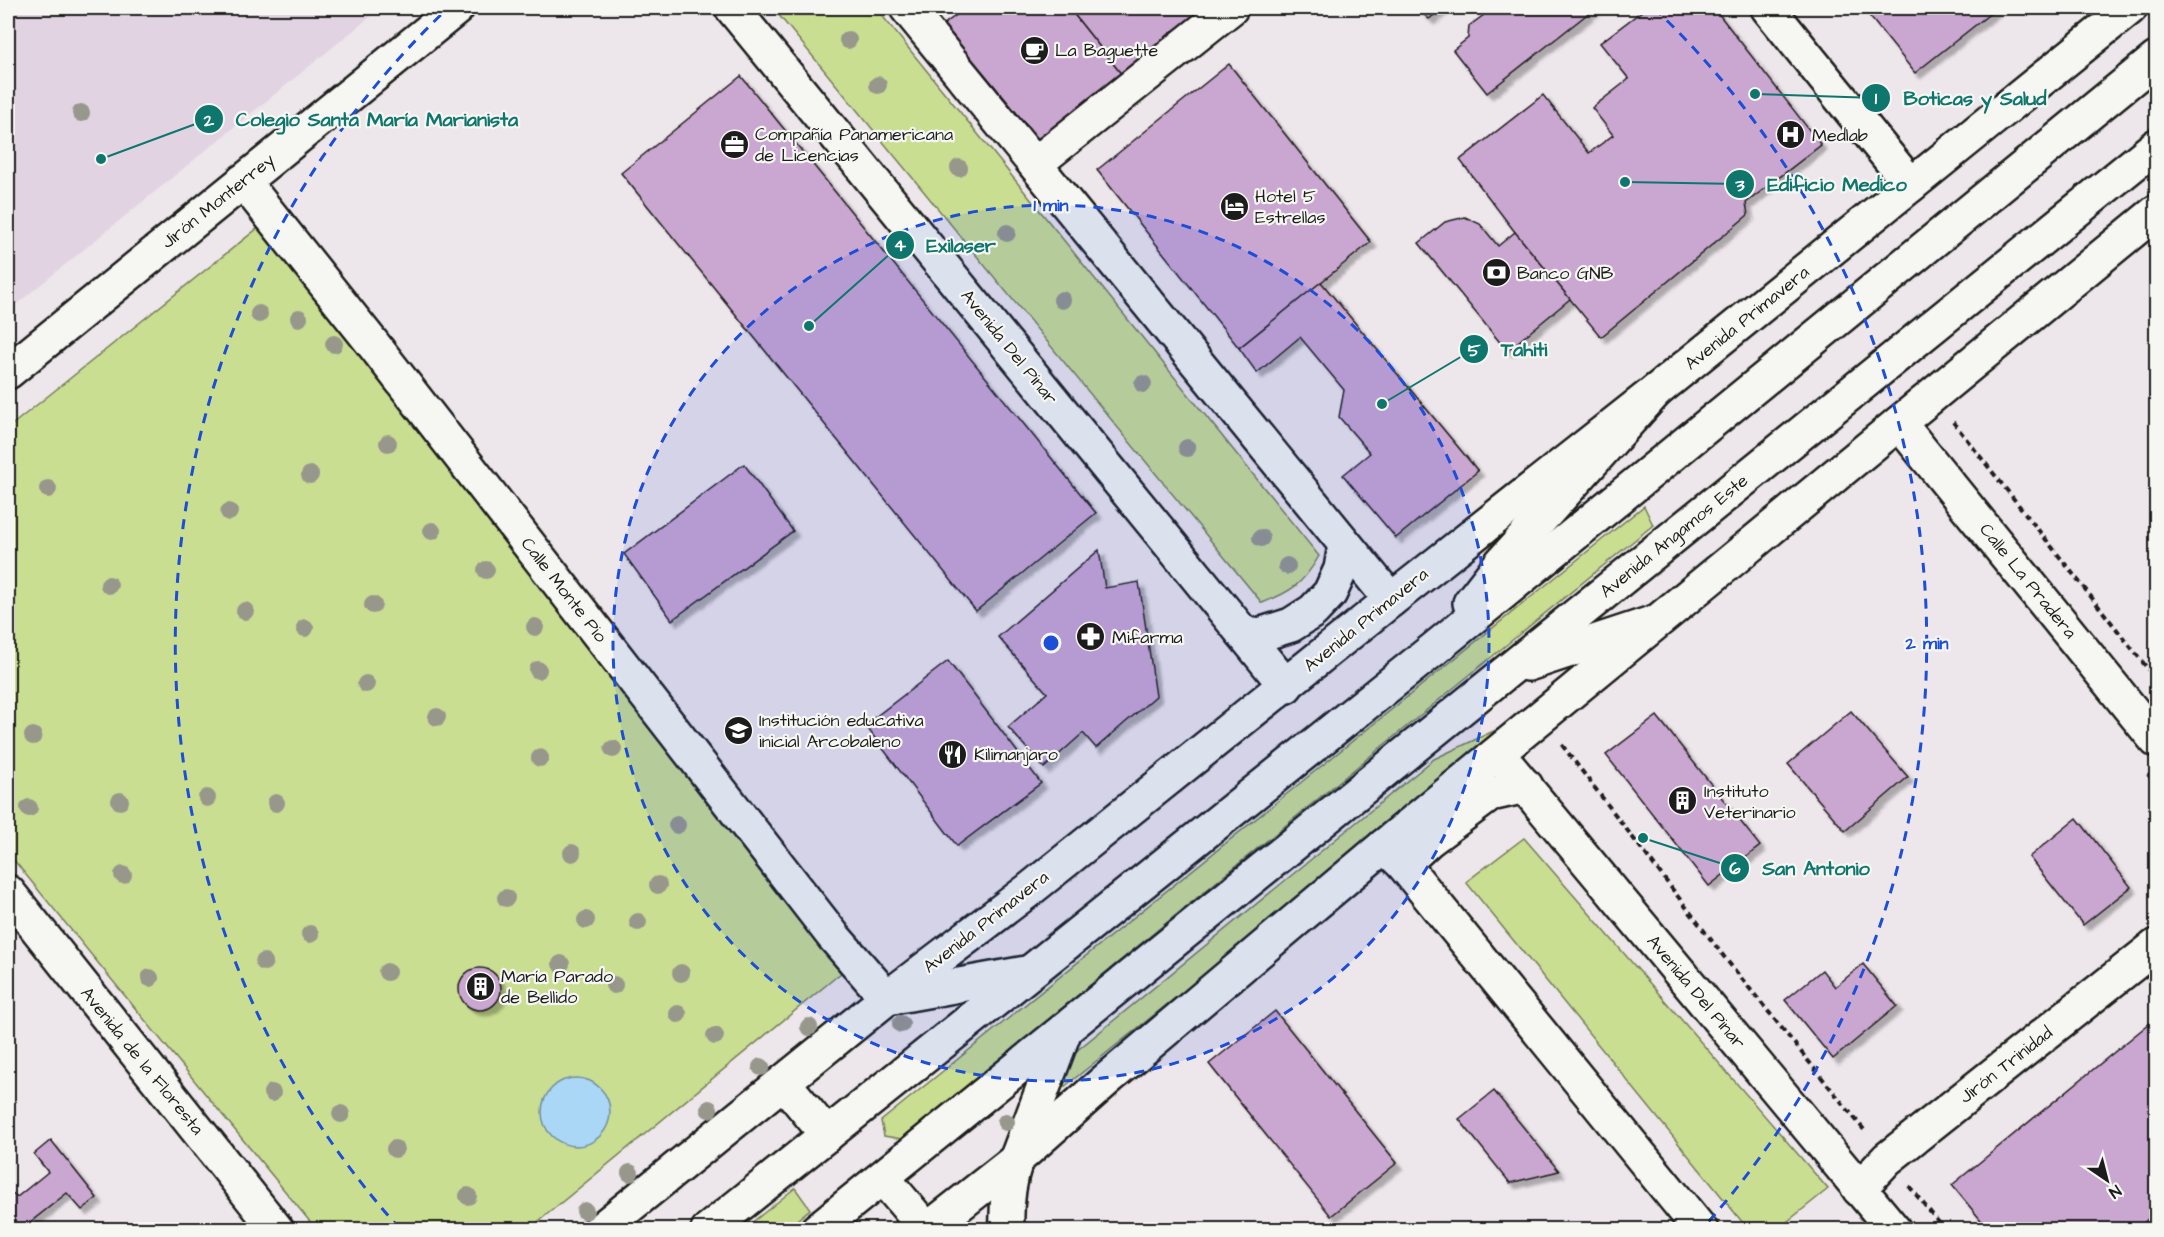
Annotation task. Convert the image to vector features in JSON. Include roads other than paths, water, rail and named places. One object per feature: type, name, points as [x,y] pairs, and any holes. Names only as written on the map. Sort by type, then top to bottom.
[{"type":"main road","name":"Jirón Monterrey","points":[[8,372],[457,8]]},
{"type":"main road","name":"Avenida Del Pinar","points":[[732,8],[1286,686]]},
{"type":"main road","points":[[907,8],[1390,600]]},
{"type":"main road","points":[[1035,164],[1231,8]]},
{"type":"main road","points":[[1768,8],[1911,185]]},
{"type":"main road","name":"Avenida Primavera","points":[[600,1230],[887,998],[1029,890],[1286,686],[1390,600],[1656,391],[2130,8]]},
{"type":"main road","points":[[708,1230],[1434,649],[2157,59]]},
{"type":"main road","name":"Avenida Angamos Este","points":[[1507,671],[2157,146]]},
{"type":"main road","name":"Calle Monte Pio","points":[[243,181],[380,353],[834,937],[887,998]]},
{"type":"main road","points":[[883,1178],[927,1230],[1016,1160],[1105,1081],[1394,855],[1498,753],[2157,212]]},
{"type":"main road","points":[[1434,649],[1502,562],[1656,391]]},
{"type":"main road","name":"Calle La Pradera","points":[[1899,423],[2157,740]]},
{"type":"main road","points":[[1242,632],[1256,636],[1291,625],[1313,611],[1330,593],[1341,569],[1346,545]]},
{"type":"main road","points":[[818,1230],[1507,671],[1655,622]]},
{"type":"main road","name":"Avenida Del Pinar","points":[[1498,753],[1894,1230]]},
{"type":"main road","points":[[1394,855],[1429,840],[1491,794],[1527,788]]},
{"type":"main road","points":[[1394,855],[1701,1230]]},
{"type":"main road","name":"Avenida de la Floresta","points":[[8,892],[277,1230]]},
{"type":"main road","name":"Jirón Trinidad","points":[[1859,1190],[1887,1159],[2157,946]]},
{"type":"main road","points":[[887,998],[1031,973]]},
{"type":"main road","points":[[1007,1230],[1006,1207],[1009,1183],[1067,1027]]},
{"type":"main road","points":[[784,1083],[827,1134]]},
{"type":"water","points":[[576,1078],[589,1081],[600,1088],[607,1099],[610,1112],[607,1125],[600,1136],[589,1143],[576,1146],[563,1143],[552,1136],[545,1125],[542,1112],[545,1099],[552,1088],[563,1081]]},
{"type":"place","name":"La Baguette","points":[[1034,50]]},
{"type":"place","name":"Boticas y Salud","points":[[1755,94]]},
{"type":"place","name":"Medlab","points":[[1791,135]]},
{"type":"place","name":"Compañía Panamericana de Licencias","points":[[734,144]]},
{"type":"place","name":"Colegio Santa María Marianista","points":[[101,159]]},
{"type":"place","name":"Edificio Medico","points":[[1625,182]]},
{"type":"place","name":"Hotel 5 Estrellas","points":[[1234,206]]},
{"type":"place","name":"Banco GNB","points":[[1496,273]]},
{"type":"place","name":"Exilaser","points":[[809,326]]},
{"type":"place","name":"Tahiti","points":[[1382,404]]},
{"type":"place","name":"Mifarma","points":[[1091,637]]},
{"type":"place","name":"Institución educativa inicial Arcobaleno","points":[[738,730]]},
{"type":"place","name":"Kilimanjaro","points":[[953,754]]},
{"type":"place","name":"Instituto Veterinario","points":[[1683,801]]},
{"type":"place","name":"San Antonio","points":[[1643,838]]},
{"type":"place","name":"María Parado de Bellido","points":[[480,986]]}]
